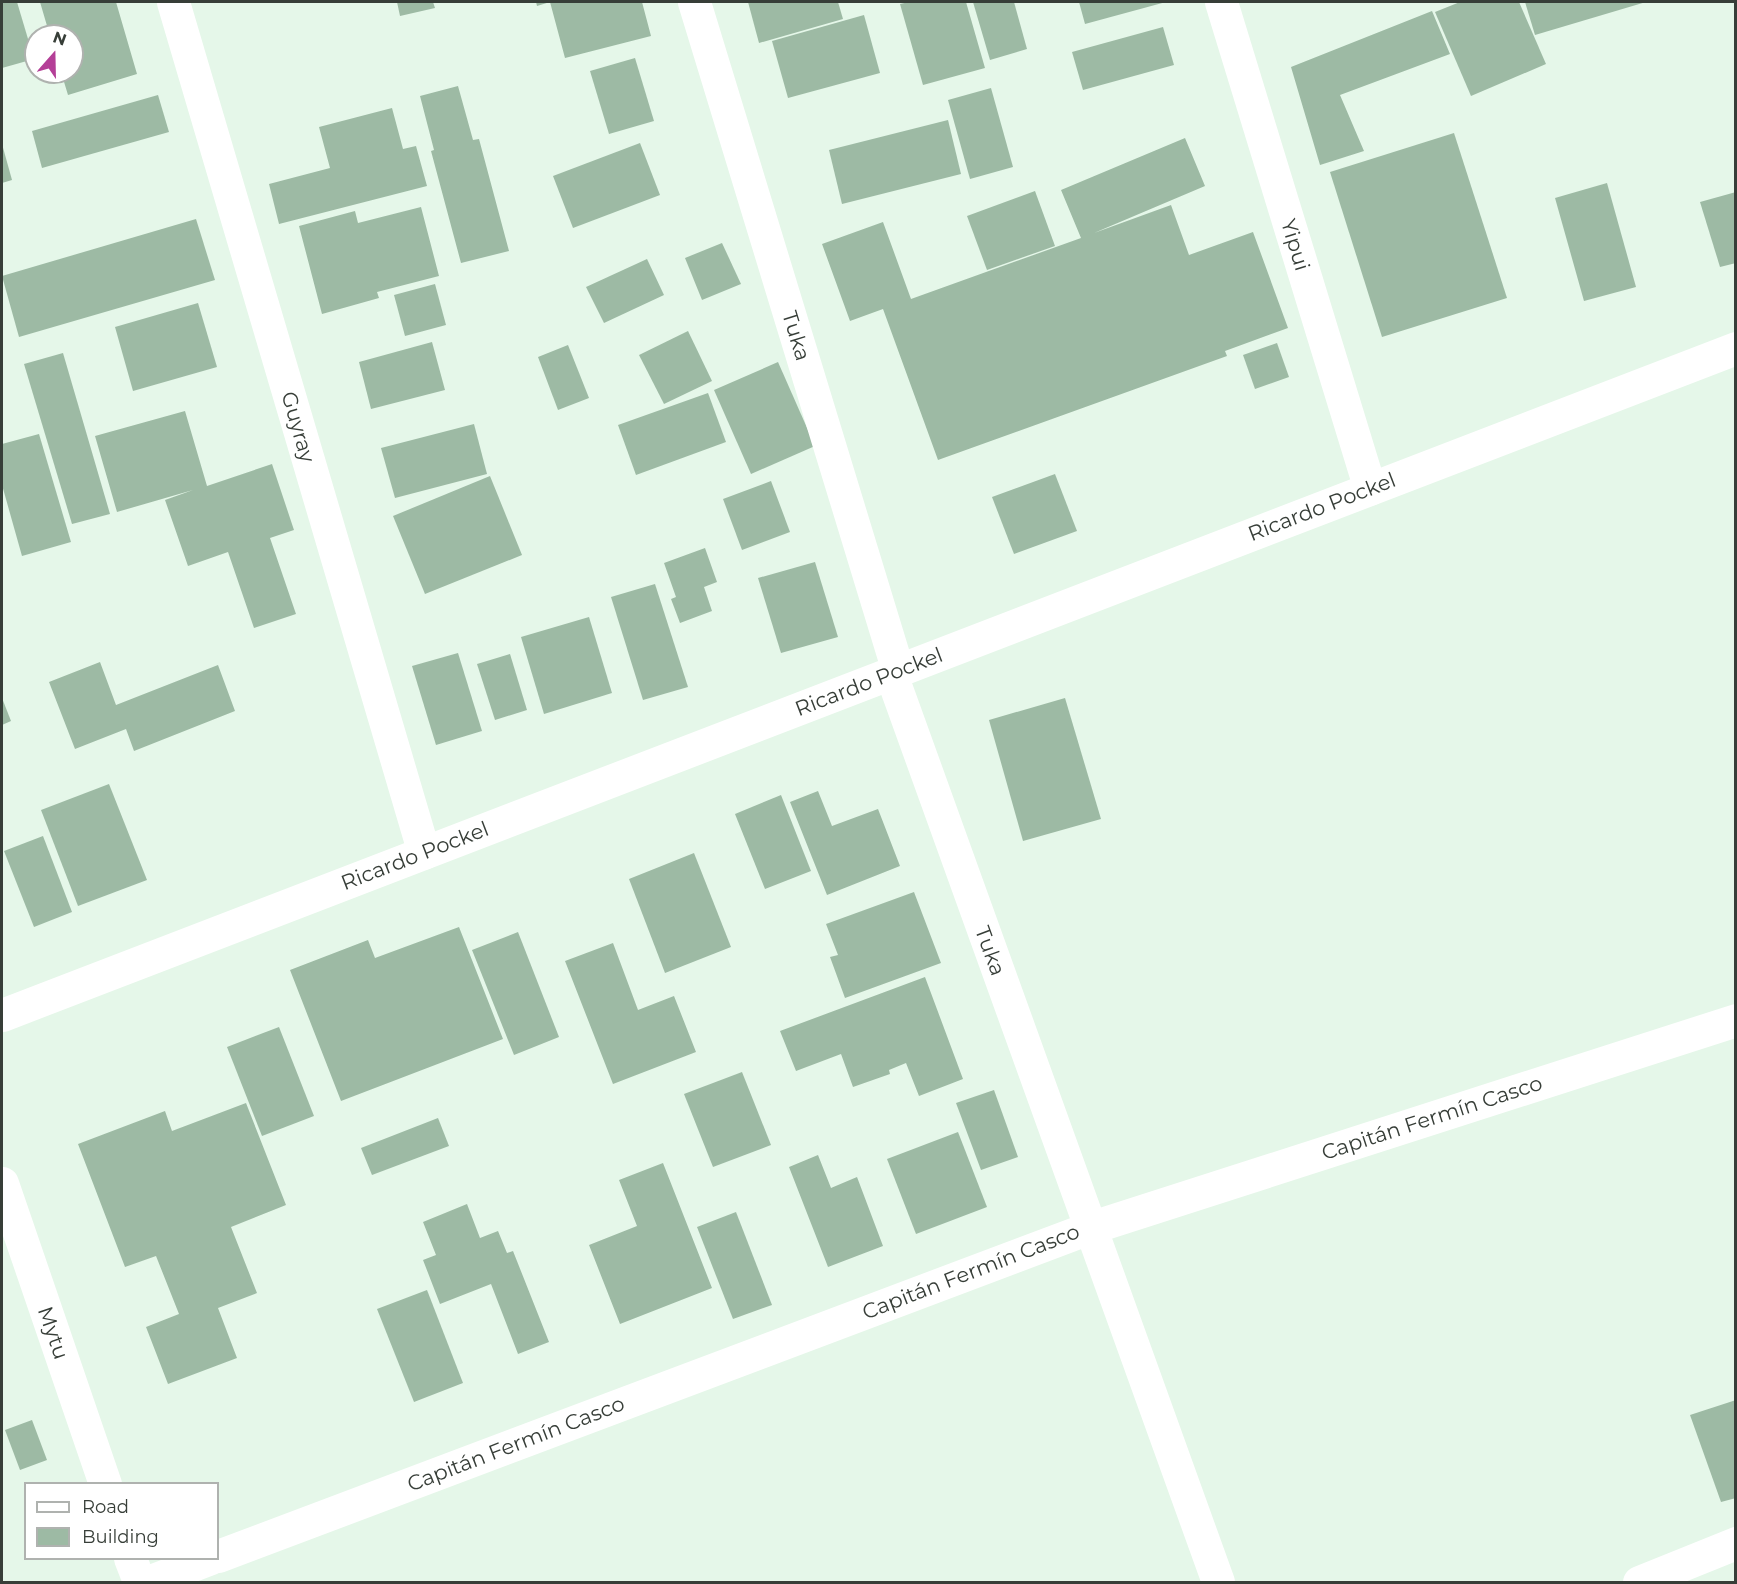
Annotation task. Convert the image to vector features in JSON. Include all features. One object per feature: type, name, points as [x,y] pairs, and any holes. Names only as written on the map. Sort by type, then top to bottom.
[{"type":"street","name":"Guyray","points":[[173,2],[424,853]]},
{"type":"street","name":"Tuka","points":[[694,2],[894,672],[1089,1228],[1218,1582]]},
{"type":"street","name":"Yipui","points":[[1221,2],[1370,489]]},
{"type":"street","name":"Ricardo Pockel","points":[[2,1015],[1736,348]]},
{"type":"street","name":"Capitán Fermín Casco","points":[[219,1556],[1089,1228],[1736,1020]]},
{"type":"street","name":"Mytu","points":[[2,1183],[104,1482]]},
{"type":"street","points":[[1639,1582],[1736,1543]]},
{"type":"street","points":[[131,1560],[138,1582]]},
{"type":"street","points":[[147,1582],[206,1560]]},
{"type":"building","points":[[2,2],[17,2],[24,25],[24,62],[2,68]]},
{"type":"building","points":[[40,2],[116,2],[137,74],[68,95],[65,84],[84,84],[84,24],[46,24]]},
{"type":"building","points":[[397,2],[433,2],[435,8],[400,16]]},
{"type":"building","points":[[536,2],[550,2],[537,6]]},
{"type":"building","points":[[550,2],[642,2],[651,36],[565,58]]},
{"type":"building","points":[[748,2],[838,2],[843,19],[759,43]]},
{"type":"building","points":[[966,2],[985,68],[923,85],[900,4]]},
{"type":"building","points":[[973,2],[1014,2],[1027,49],[990,60]]},
{"type":"building","points":[[1079,2],[1166,2],[1085,24]]},
{"type":"building","points":[[1460,2],[1519,2],[1546,64],[1471,96],[1435,12]]},
{"type":"building","points":[[1525,2],[1646,2],[1535,35]]},
{"type":"building","points":[[1432,11],[1450,54],[1340,95],[1364,151],[1320,165],[1291,67]]},
{"type":"building","points":[[864,15],[880,73],[788,98],[772,41]]},
{"type":"building","points":[[1163,27],[1174,65],[1083,90],[1072,52]]},
{"type":"building","points":[[635,58],[654,121],[609,134],[590,71]]},
{"type":"building","points":[[458,86],[473,140],[479,139],[509,251],[461,263],[431,151],[434,150],[420,96]]},
{"type":"building","points":[[991,88],[1013,167],[970,179],[948,100]]},
{"type":"building","points":[[158,95],[169,132],[42,168],[32,131]]},
{"type":"building","points":[[392,108],[403,149],[416,146],[427,186],[279,224],[269,184],[330,168],[319,127]]},
{"type":"building","points":[[948,120],[961,174],[842,204],[829,150]]},
{"type":"building","points":[[1454,133],[1507,298],[1382,337],[1330,172]]},
{"type":"building","points":[[1185,138],[1205,186],[1094,233],[1171,205],[1189,255],[1253,232],[1288,328],[1225,351],[1227,356],[938,460],[883,309],[850,321],[822,244],[883,222],[911,299],[1081,238],[1061,190]]},
{"type":"building","points":[[640,143],[660,195],[573,228],[553,176]]},
{"type":"building","points":[[2,144],[12,180],[2,183]]},
{"type":"building","points":[[1607,183],[1636,287],[1584,301],[1555,198]]},
{"type":"building","points":[[1035,191],[1055,246],[987,270],[967,216]]},
{"type":"building","points":[[1736,192],[1736,263],[1720,267],[1700,202]]},
{"type":"building","points":[[421,207],[439,276],[377,292],[379,298],[322,314],[299,226],[355,211],[358,223]]},
{"type":"building","points":[[196,219],[215,280],[19,337],[2,276]]},
{"type":"building","points":[[722,243],[741,284],[702,300],[685,258]]},
{"type":"building","points":[[647,259],[664,295],[604,323],[586,287]]},
{"type":"building","points":[[435,284],[446,325],[405,336],[394,295]]},
{"type":"building","points":[[198,303],[217,367],[133,391],[115,327]]},
{"type":"building","points":[[688,331],[712,381],[664,404],[639,355]]},
{"type":"building","points":[[432,342],[445,390],[371,409],[359,362]]},
{"type":"building","points":[[1277,343],[1289,377],[1255,389],[1243,355]]},
{"type":"building","points":[[568,345],[589,398],[558,410],[538,357]]},
{"type":"building","points":[[63,353],[110,514],[72,524],[24,364]]},
{"type":"building","points":[[778,362],[815,446],[751,474],[714,390]]},
{"type":"building","points":[[708,393],[726,442],[636,475],[618,425]]},
{"type":"building","points":[[185,411],[207,486],[272,464],[294,530],[270,538],[296,614],[254,628],[228,552],[188,566],[165,500],[193,490],[117,512],[95,436]]},
{"type":"building","points":[[474,424],[487,474],[395,498],[381,448]]},
{"type":"building","points":[[39,434],[71,542],[22,556],[2,485],[2,444]]},
{"type":"building","points":[[1055,474],[1077,531],[1014,554],[992,497]]},
{"type":"building","points":[[490,476],[522,555],[425,594],[393,516]]},
{"type":"building","points":[[771,481],[790,532],[742,550],[723,499]]},
{"type":"building","points":[[705,548],[717,582],[704,587],[712,611],[680,623],[671,599],[676,597],[664,563]]},
{"type":"building","points":[[815,562],[838,637],[781,653],[758,578]]},
{"type":"building","points":[[655,584],[688,687],[643,700],[611,597]]},
{"type":"building","points":[[589,617],[612,693],[544,714],[521,637]]},
{"type":"building","points":[[458,653],[482,731],[436,745],[412,666]]},
{"type":"building","points":[[510,654],[527,710],[495,720],[477,664]]},
{"type":"building","points":[[100,662],[116,705],[218,665],[235,711],[134,751],[126,729],[75,749],[49,682]]},
{"type":"building","points":[[2,698],[11,721],[2,725]]},
{"type":"building","points":[[1065,698],[1101,819],[1023,841],[989,720]]},
{"type":"building","points":[[109,784],[147,880],[78,906],[41,810]]},
{"type":"building","points":[[818,791],[832,826],[878,809],[900,866],[827,895],[790,802]]},
{"type":"building","points":[[781,795],[811,871],[765,889],[735,814]]},
{"type":"building","points":[[43,836],[72,912],[34,927],[4,851]]},
{"type":"building","points":[[694,853],[731,947],[665,973],[629,879]]},
{"type":"building","points":[[914,892],[941,963],[845,998],[830,957],[838,955],[826,924]]},
{"type":"building","points":[[459,927],[503,1039],[341,1101],[290,970],[368,940],[375,958]]},
{"type":"building","points":[[518,932],[559,1037],[514,1055],[472,950]]},
{"type":"building","points":[[613,943],[638,1010],[674,996],[696,1052],[613,1084],[565,961]]},
{"type":"building","points":[[925,977],[963,1079],[919,1096],[906,1063],[889,1070],[890,1074],[853,1087],[841,1054],[796,1071],[780,1031]]},
{"type":"building","points":[[279,1027],[314,1116],[262,1136],[227,1047]]},
{"type":"building","points":[[742,1072],[771,1145],[713,1167],[684,1094]]},
{"type":"building","points":[[994,1090],[1018,1157],[981,1170],[956,1103]]},
{"type":"building","points":[[246,1103],[286,1205],[231,1227],[257,1293],[218,1308],[237,1358],[168,1384],[146,1327],[179,1314],[156,1256],[125,1267],[78,1144],[165,1111],[172,1131]]},
{"type":"building","points":[[438,1118],[449,1146],[372,1175],[361,1148]]},
{"type":"building","points":[[958,1132],[987,1207],[916,1234],[887,1159]]},
{"type":"building","points":[[818,1155],[831,1188],[857,1177],[883,1246],[828,1267],[789,1167]]},
{"type":"building","points":[[663,1163],[712,1288],[620,1324],[589,1245],[637,1226],[619,1180]]},
{"type":"building","points":[[467,1204],[480,1238],[498,1231],[507,1253],[513,1251],[549,1342],[518,1354],[491,1284],[440,1304],[423,1260],[436,1255],[423,1222]]},
{"type":"building","points":[[736,1212],[772,1305],[733,1319],[697,1227]]},
{"type":"building","points":[[427,1290],[463,1383],[414,1402],[377,1309]]},
{"type":"building","points":[[1736,1400],[1736,1498],[1721,1502],[1690,1415]]},
{"type":"building","points":[[32,1420],[47,1460],[20,1470],[5,1430]]}]
